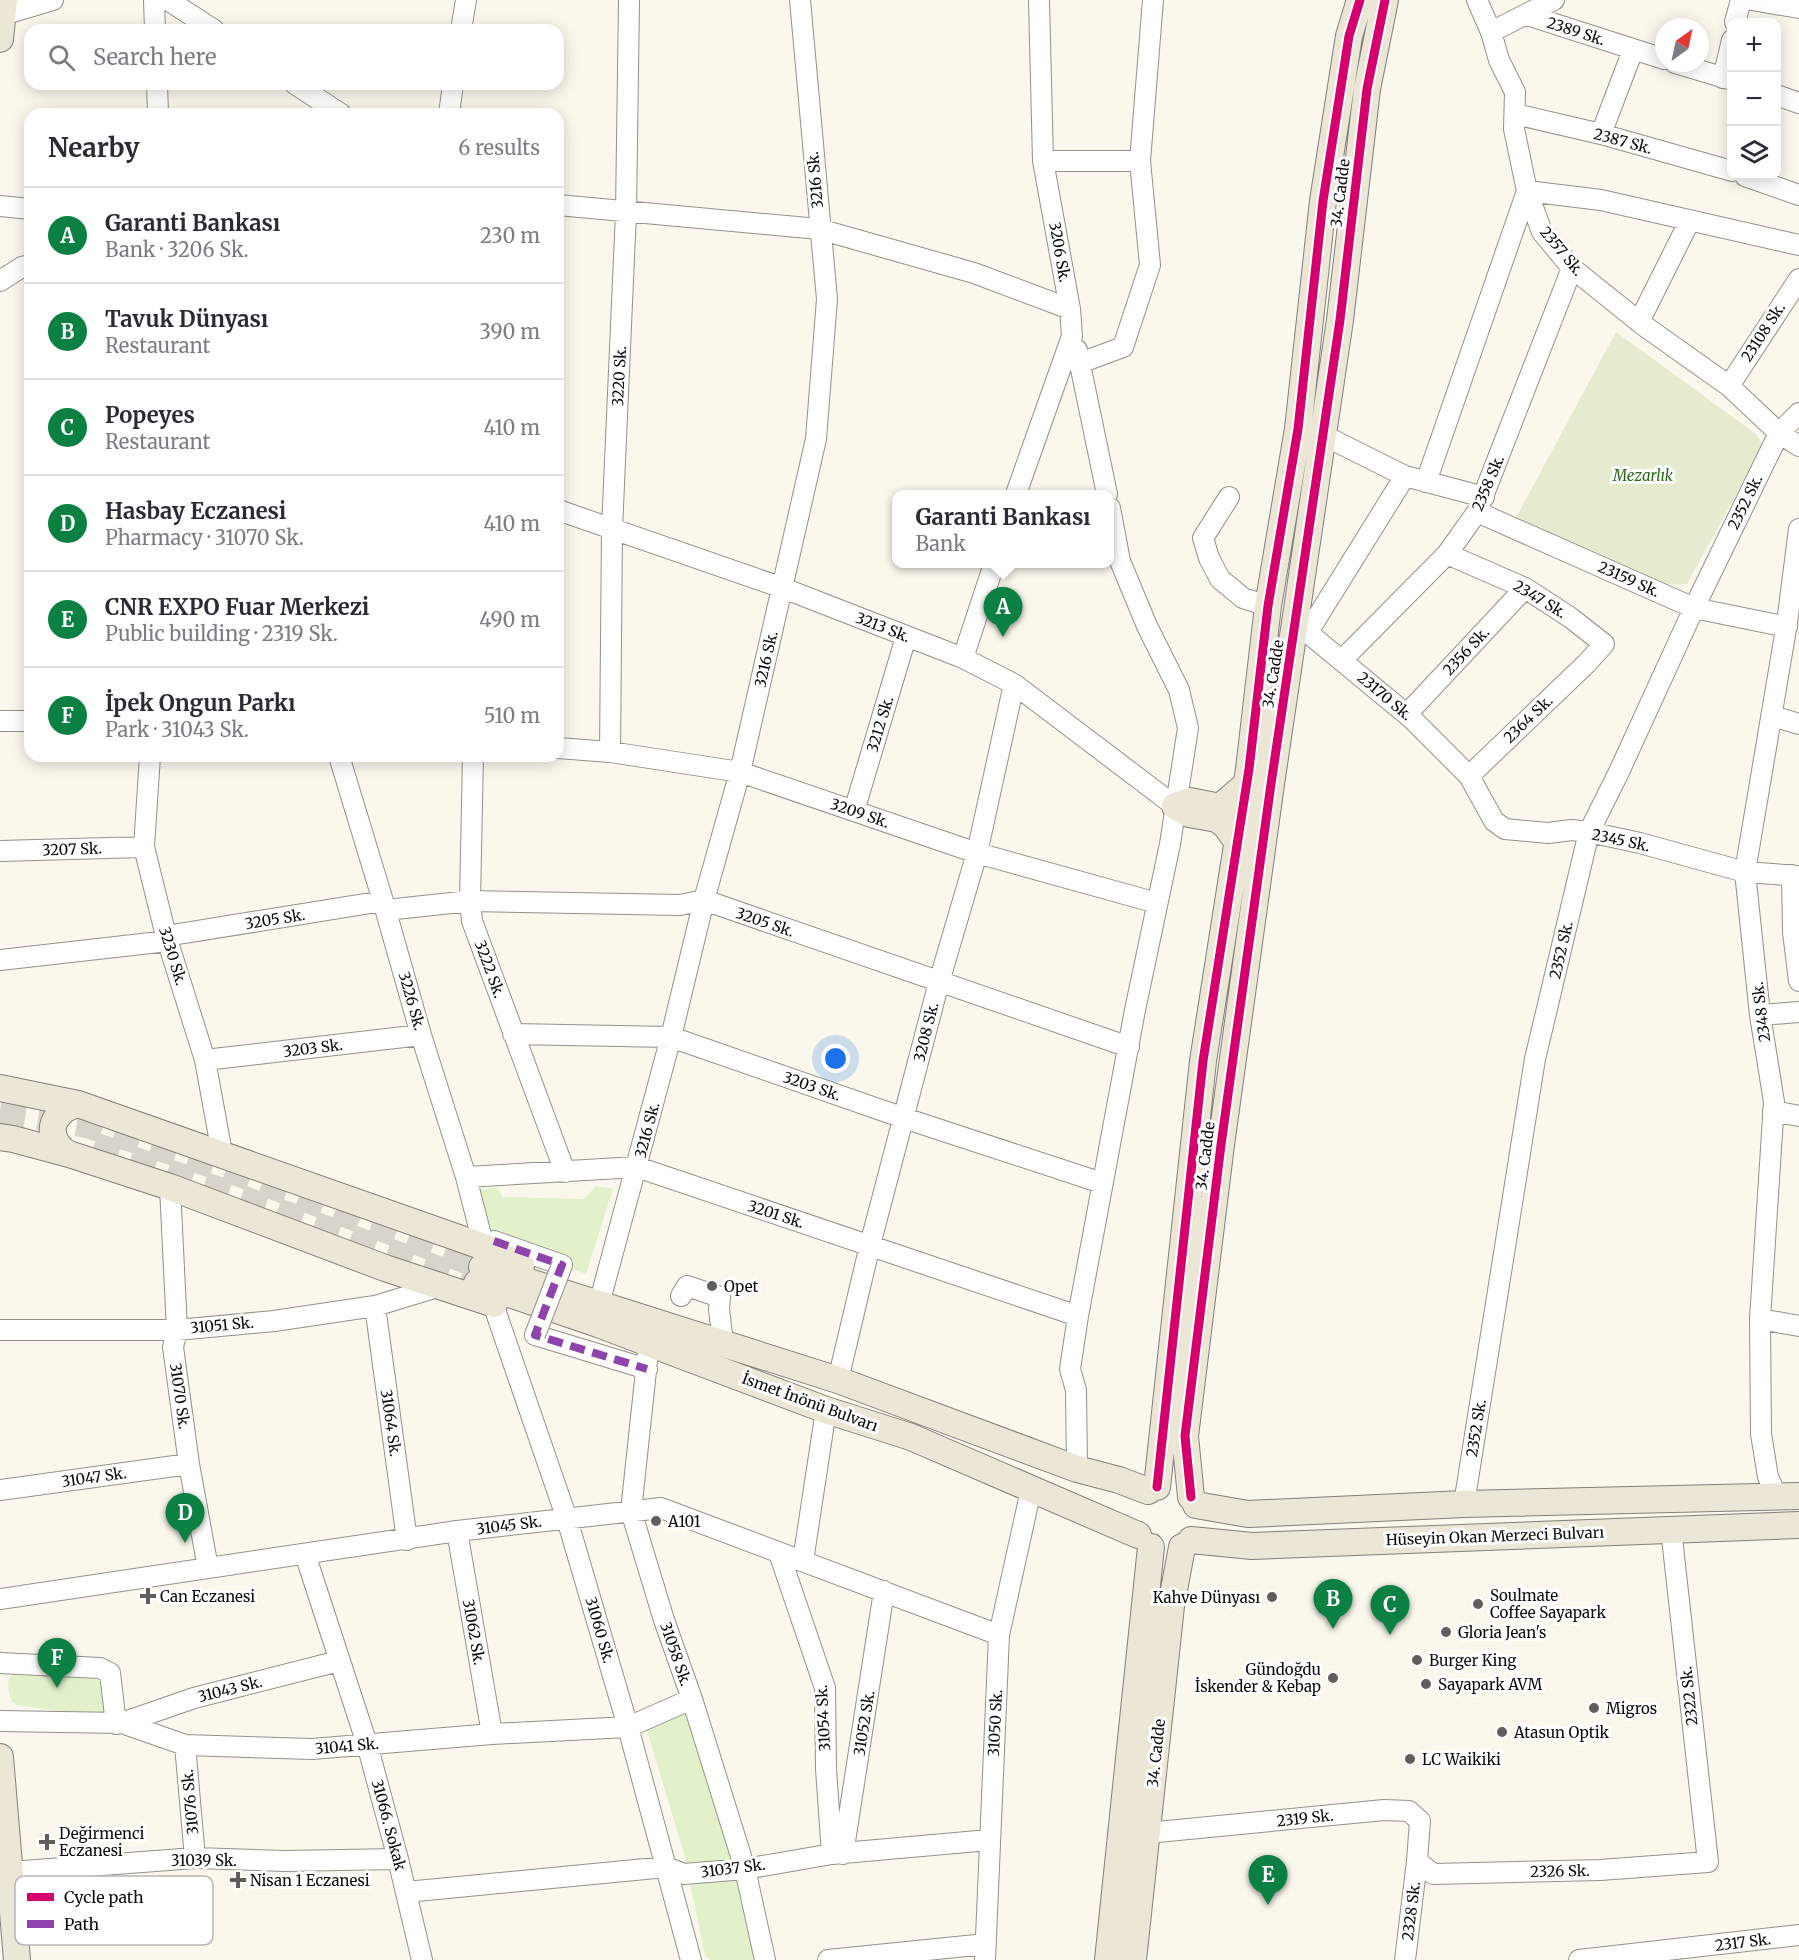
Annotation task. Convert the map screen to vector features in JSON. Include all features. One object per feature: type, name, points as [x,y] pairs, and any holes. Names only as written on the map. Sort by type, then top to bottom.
[{"type":"main road","name":"34. Cadde","points":[[1153,1489],[1165,1429],[1203,1061],[1247,784],[1268,606],[1298,429],[1325,189],[1349,36],[1360,0]]},
{"type":"main road","name":"34. Cadde","points":[[1194,1501],[1185,1436],[1221,1145],[1271,784],[1302,628],[1323,435],[1340,320],[1367,89],[1385,0]]},
{"type":"main road","points":[[1219,813],[1247,784]]},
{"type":"main road","points":[[1175,806],[1190,801],[1219,813],[1238,843]]},
{"type":"main road","name":"İsmet İnönü Bulvarı","points":[[0,1088],[78,1104],[222,1153],[484,1260],[593,1309],[658,1334],[826,1410],[911,1437],[1145,1541]]},
{"type":"main road","points":[[69,1154],[56,1143],[53,1125],[59,1114],[78,1104]]},
{"type":"main road","points":[[0,1137],[13,1138],[69,1154],[170,1187],[385,1268],[533,1316],[593,1309]]},
{"type":"main road","name":"İsmet İnönü Bulvarı","points":[[658,1334],[723,1343],[838,1380],[1077,1469],[1153,1489]]},
{"type":"main road","points":[[1119,1480],[1134,1476],[1146,1464],[1165,1429]]},
{"type":"main road","points":[[1173,1486],[1183,1490],[1194,1501],[1199,1524],[1186,1544],[1172,1551],[1161,1551],[1145,1541],[1134,1522],[1137,1503],[1153,1489],[1173,1486]]},
{"type":"main road","name":"Hüseyin Okan Merzeci Bulvarı","points":[[1194,1501],[1248,1514],[1464,1504],[1788,1496]]},
{"type":"main road","name":"Hüseyin Okan Merzeci Bulvarı","points":[[1186,1544],[1252,1546],[1671,1529],[1798,1527]]},
{"type":"main road","name":"34. Cadde","points":[[1108,1960],[1145,1541]]},
{"type":"main road","name":"34. Cadde","points":[[1133,1960],[1171,1606],[1186,1544]]},
{"type":"main road","points":[[0,1757],[15,1935]]},
{"type":"main road","points":[[16,1945],[17,1960]]},
{"type":"street","points":[[2,18],[53,0]]},
{"type":"street","points":[[154,0],[155,24]]},
{"type":"street","points":[[168,0],[205,24]]},
{"type":"street","points":[[462,24],[466,0]]},
{"type":"street","name":"3220 Sk.","points":[[610,752],[612,530],[626,212],[629,0]]},
{"type":"street","name":"3216 Sk.","points":[[593,1309],[637,1167],[704,900],[740,772],[816,440],[827,299],[800,0]]},
{"type":"street","name":"3206 Sk.","points":[[1018,490],[1072,336],[1070,309],[1043,161],[1039,0]]},
{"type":"street","points":[[1080,363],[1123,347],[1150,265],[1140,161],[1153,0]]},
{"type":"street","name":"2357 Sk.","points":[[1477,0],[1491,32],[1499,60],[1515,92],[1514,129],[1527,191],[1542,232],[1572,268],[1639,322],[1729,386],[1779,433],[1799,446]]},
{"type":"street","points":[[1527,15],[1554,0]]},
{"type":"street","points":[[1737,18],[1741,0]]},
{"type":"street","points":[[1752,0],[1780,2],[1799,8]]},
{"type":"street","name":"2389 Sk.","points":[[1491,32],[1527,15],[1655,57]]},
{"type":"street","points":[[1601,134],[1633,50]]},
{"type":"street","points":[[1705,72],[1727,79]]},
{"type":"street","points":[[157,90],[158,108]]},
{"type":"street","points":[[304,90],[332,108]]},
{"type":"street","points":[[450,108],[452,90]]},
{"type":"street","points":[[1781,97],[1799,103]]},
{"type":"street","name":"2387 Sk.","points":[[1515,114],[1601,134],[1727,170]]},
{"type":"street","points":[[1043,161],[1140,161]]},
{"type":"street","points":[[1756,180],[1799,195]]},
{"type":"street","points":[[1426,482],[1527,191],[1601,200],[1799,245]]},
{"type":"street","points":[[0,206],[24,208]]},
{"type":"street","points":[[564,206],[819,229],[974,273],[1070,309]]},
{"type":"street","points":[[1639,322],[1690,220]]},
{"type":"street","points":[[0,281],[24,266]]},
{"type":"street","name":"2358 Sk.","points":[[1342,660],[1447,554],[1480,505],[1572,268]]},
{"type":"street","name":"23108 Sk.","points":[[1729,386],[1797,285]]},
{"type":"street","points":[[1072,336],[1080,363],[1106,490]]},
{"type":"street","name":"2352 Sk.","points":[[1464,1504],[1535,1059],[1589,832],[1779,433],[1799,413]]},
{"type":"street","name":"23159 Sk.","points":[[1323,435],[1405,476],[1426,482],[1480,505],[1694,608],[1787,627]]},
{"type":"street","points":[[1302,628],[1405,476]]},
{"type":"street","points":[[1229,497],[1203,538],[1209,558],[1221,579],[1243,598],[1268,606]]},
{"type":"street","name":"3213 Sk.","points":[[564,512],[783,588],[963,658],[1014,684],[1175,806]]},
{"type":"street","points":[[1077,1469],[1076,1390],[1070,1369],[1102,1183],[1170,844],[1188,728],[1179,690],[1147,626],[1120,561],[1114,529]]},
{"type":"street","name":"2348 Sk.","points":[[1788,1496],[1768,1477],[1761,1434],[1760,1318],[1774,1102],[1760,1015],[1745,872],[1787,627],[1799,530]]},
{"type":"street","name":"2347 Sk.","points":[[1447,554],[1526,588],[1571,618],[1604,644],[1587,663]]},
{"type":"street","points":[[963,658],[993,568]]},
{"type":"street","name":"2356 Sk.","points":[[1407,714],[1526,588]]},
{"type":"street","name":"23170 Sk.","points":[[1302,628],[1407,714],[1469,776]]},
{"type":"street","name":"3212 Sk.","points":[[854,811],[906,637]]},
{"type":"street","name":"2364 Sk.","points":[[1469,776],[1587,663]]},
{"type":"street","name":"3208 Sk.","points":[[838,1380],[870,1245],[939,982],[977,853],[1014,684]]},
{"type":"street","points":[[1772,716],[1799,724]]},
{"type":"street","points":[[0,721],[24,721]]},
{"type":"street","name":"3209 Sk.","points":[[564,748],[610,752],[740,772],[977,853],[1157,903]]},
{"type":"street","name":"3230 Sk.","points":[[150,762],[144,847],[167,939],[205,1060],[222,1153]]},
{"type":"street","name":"3226 Sk.","points":[[341,762],[421,1035],[466,1178],[484,1260]]},
{"type":"street","name":"3222 Sk.","points":[[472,762],[470,901],[472,921],[565,1172]]},
{"type":"street","name":"2345 Sk.","points":[[1469,776],[1494,820],[1505,829],[1548,833],[1572,830],[1589,832],[1640,843],[1745,872],[1795,875]]},
{"type":"street","name":"3207 Sk.","points":[[0,852],[144,847]]},
{"type":"street","points":[[1795,875],[1794,932],[1799,981]]},
{"type":"street","name":"3205 Sk.","points":[[0,960],[167,939],[384,905],[470,901],[680,905],[704,900],[1129,1047]]},
{"type":"street","points":[[1760,1015],[1799,1012]]},
{"type":"street","name":"3203 Sk.","points":[[513,1034],[671,1037],[904,1118],[1102,1183]]},
{"type":"street","name":"3203 Sk.","points":[[205,1060],[421,1035]]},
{"type":"street","points":[[1773,1111],[1799,1116]]},
{"type":"street","name":"3201 Sk.","points":[[466,1178],[637,1167],[1078,1316]]},
{"type":"street","name":"31070 Sk.","points":[[170,1187],[177,1330],[173,1347],[189,1464],[208,1568]]},
{"type":"street","points":[[484,1260],[562,1265],[535,1335],[647,1369]]},
{"type":"street","name":"31051 Sk.","points":[[0,1330],[177,1330],[274,1321],[375,1306],[441,1286]]},
{"type":"street","points":[[658,1334],[681,1296],[718,1309],[723,1343]]},
{"type":"street","name":"31060 Sk.","points":[[493,1304],[567,1518],[628,1727],[691,1960]]},
{"type":"street","name":"31064 Sk.","points":[[375,1306],[407,1540]]},
{"type":"street","points":[[1760,1318],[1799,1326]]},
{"type":"street","name":"31058 Sk.","points":[[658,1334],[647,1369],[631,1511],[745,1869],[765,1960]]},
{"type":"street","points":[[803,1561],[826,1410]]},
{"type":"street","name":"31047 Sk.","points":[[0,1490],[189,1464]]},
{"type":"street","name":"31050 Sk.","points":[[985,1952],[999,1635],[1031,1490]]},
{"type":"street","name":"31045 Sk.","points":[[0,1599],[457,1531],[661,1508],[999,1635]]},
{"type":"street","name":"2322 Sk.","points":[[1671,1529],[1708,1862]]},
{"type":"street","name":"31062 Sk.","points":[[457,1531],[492,1734]]},
{"type":"street","name":"31054 Sk.","points":[[778,1553],[825,1688],[826,1769],[838,1854]]},
{"type":"street","name":"31066. Sokak","points":[[305,1554],[368,1744],[422,1960]]},
{"type":"street","name":"31052 Sk.","points":[[838,1854],[884,1591]]},
{"type":"street","name":"31043 Sk.","points":[[119,1724],[194,1698],[339,1662]]},
{"type":"street","points":[[0,1663],[100,1668],[110,1673],[119,1724]]},
{"type":"street","name":"31041 Sk.","points":[[0,1721],[119,1724],[185,1745],[312,1749],[492,1734],[628,1727],[692,1699]]},
{"type":"street","name":"31076 Sk.","points":[[185,1745],[195,1858]]},
{"type":"street","name":"2319 Sk.","points":[[1147,1833],[1399,1810],[1409,1811],[1420,1821],[1417,1861]]},
{"type":"street","name":"31037 Sk.","points":[[406,1892],[666,1868],[684,1874],[745,1869],[838,1854],[989,1840]]},
{"type":"street","name":"31039 Sk.","points":[[10,1872],[195,1858],[285,1861],[398,1859]]},
{"type":"street","name":"2326 Sk.","points":[[1417,1861],[1433,1874],[1600,1870],[1708,1862]]},
{"type":"street","name":"2328 Sk.","points":[[1405,1960],[1417,1861]]},
{"type":"street","name":"2317 Sk.","points":[[1579,1960],[1733,1951],[1799,1935]]},
{"type":"street","points":[[828,1960],[985,1952]]},
{"type":"green space","name":"Mezarlık","points":[[1616,332],[1756,434],[1763,445],[1687,584],[1659,585],[1516,518]]},
{"type":"green space","points":[[596,1186],[613,1189],[586,1274],[494,1241],[480,1189],[497,1188],[503,1197],[584,1199]]},
{"type":"green space","points":[[19,1670],[102,1680],[106,1713],[101,1717],[17,1705],[12,1702],[8,1683],[11,1675]]},
{"type":"green space","points":[[689,1709],[733,1859],[688,1867],[646,1727]]},
{"type":"green space","points":[[737,1873],[758,1960],[710,1960],[705,1956],[689,1879]]},
{"type":"tunnel","points":[[0,1110],[87,1125],[240,1174],[482,1267]]},
{"type":"tunnel","points":[[94,1145],[477,1283]]},
{"type":"marked path","points":[[494,1241],[562,1265],[535,1335],[647,1369]]},
{"type":"cycle path","points":[[1157,1487],[1203,1061],[1249,769],[1268,606],[1298,429],[1323,201],[1349,36],[1360,0]]},
{"type":"cycle path","points":[[1191,1497],[1185,1436],[1221,1145],[1271,784],[1340,320],[1367,89],[1385,0]]},
{"type":"place","name":"Garanti Bankası","points":[[1003,637]]},
{"type":"place","name":"Opet","points":[[712,1286]]},
{"type":"place","name":"A101","points":[[656,1521]]},
{"type":"place","name":"Hasbay Eczanesi","points":[[185,1543]]},
{"type":"place","name":"Can Eczanesi","points":[[148,1596]]},
{"type":"place","name":"Kahve Dünyası","points":[[1272,1597]]},
{"type":"place","name":"Soulmate Coffee Sayapark","points":[[1478,1604]]},
{"type":"place","name":"Tavuk Dünyası","points":[[1333,1629]]},
{"type":"place","name":"Gloria Jean's","points":[[1446,1632]]},
{"type":"place","name":"Popeyes","points":[[1390,1635]]},
{"type":"place","name":"Burger King","points":[[1417,1660]]},
{"type":"place","name":"Gündoğdu İskender & Kebap","points":[[1333,1678]]},
{"type":"place","name":"Sayapark AVM","points":[[1426,1684]]},
{"type":"place","name":"İpek Ongun Parkı","points":[[57,1688]]},
{"type":"place","name":"Migros","points":[[1594,1708]]},
{"type":"place","name":"Atasun Optik","points":[[1502,1732]]},
{"type":"place","name":"LC Waikiki","points":[[1410,1759]]},
{"type":"place","name":"Değirmenci Eczanesi","points":[[47,1842]]},
{"type":"place","name":"Nisan 1 Eczanesi","points":[[238,1880]]},
{"type":"place","name":"CNR EXPO Fuar Merkezi","points":[[1268,1905]]}]
